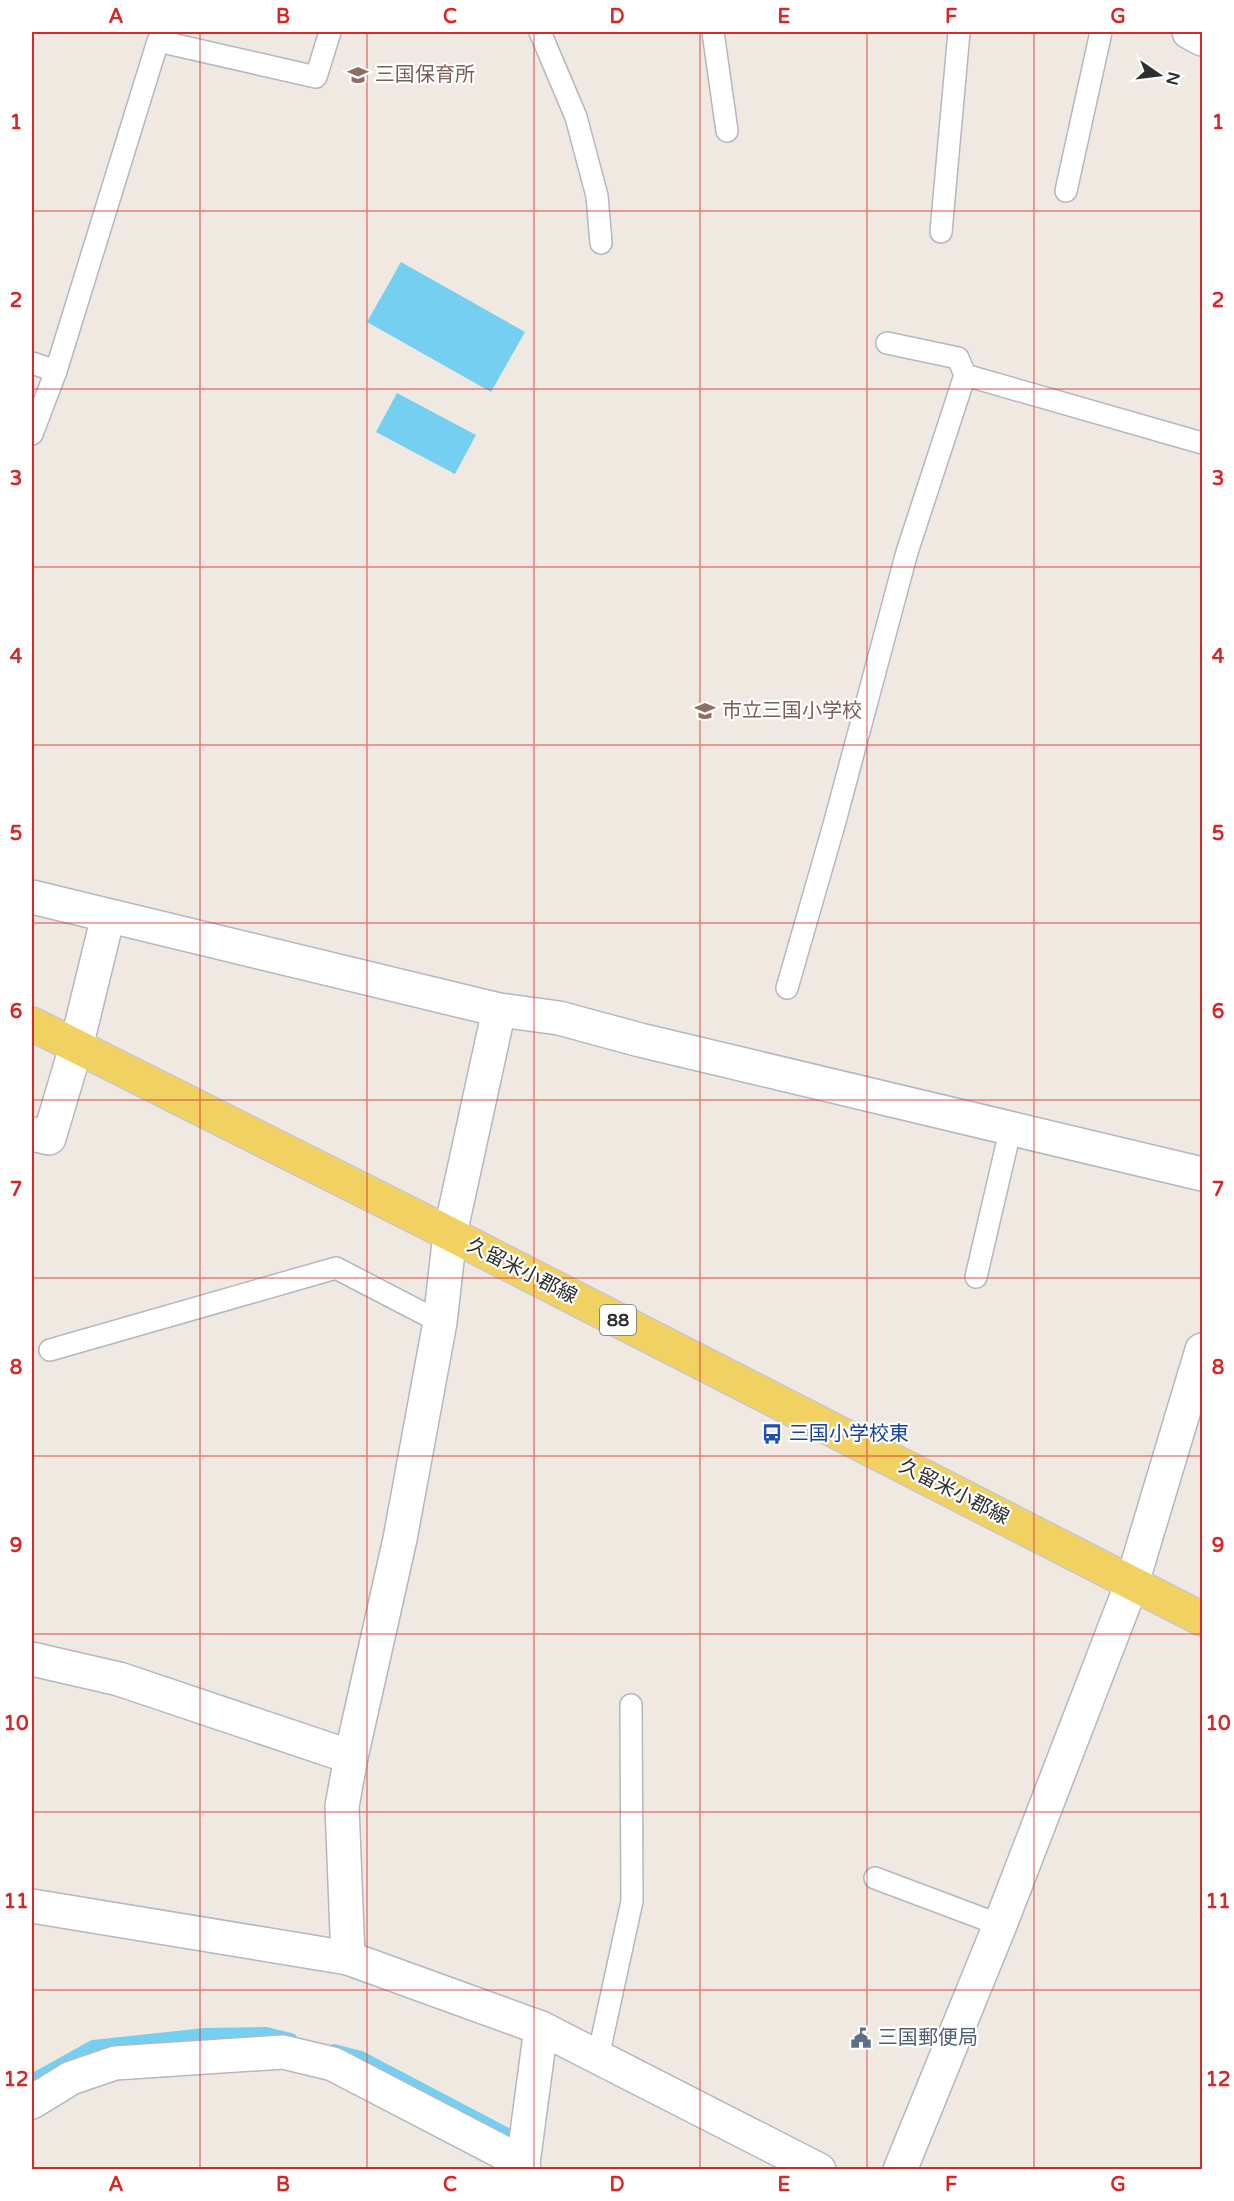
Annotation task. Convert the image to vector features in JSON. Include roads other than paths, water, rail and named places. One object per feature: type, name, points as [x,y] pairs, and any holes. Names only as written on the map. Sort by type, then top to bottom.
[{"type":"main road","name":"久留米小郡線","points":[[32,1024],[450,1234],[1203,1619]]},
{"type":"street","points":[[1189,32],[1203,39]]},
{"type":"street","points":[[32,897],[499,1010],[559,1018],[640,1040],[1203,1174]]},
{"type":"street","points":[[32,1134],[49,1138],[76,1047],[108,916]]},
{"type":"street","points":[[348,1958],[342,1806],[400,1539],[440,1322],[450,1234],[499,1010]]},
{"type":"street","points":[[900,2169],[1000,1925],[1132,1583],[1203,1350]]},
{"type":"street","points":[[32,1659],[119,1679],[351,1757]]},
{"type":"street","points":[[32,1906],[348,1958],[541,2028],[819,2169]]},
{"type":"street","points":[[32,2102],[71,2078],[115,2063],[283,2052],[333,2064],[524,2166],[541,2028]]},
{"type":"lane","points":[[32,434],[56,371],[158,41],[316,77],[330,32]]},
{"type":"lane","points":[[540,32],[576,117],[597,196],[601,243]]},
{"type":"lane","points":[[713,32],[727,131]]},
{"type":"lane","points":[[941,232],[959,32]]},
{"type":"lane","points":[[1066,191],[1101,32]]},
{"type":"lane","points":[[787,988],[908,552],[965,375],[958,358],[887,343]]},
{"type":"lane","points":[[32,363],[56,371]]},
{"type":"lane","points":[[965,375],[1203,443]]},
{"type":"lane","points":[[976,1277],[1011,1127]]},
{"type":"lane","points":[[50,1350],[336,1268],[440,1322]]},
{"type":"lane","points":[[598,2057],[632,1901],[631,1705]]},
{"type":"lane","points":[[875,1878],[1000,1925]]},
{"type":"water","points":[[401,262],[525,332],[491,392],[367,322]]},
{"type":"water","points":[[397,393],[476,435],[455,474],[376,432]]},
{"type":"waterway","points":[[32,2080],[93,2046],[205,2034],[266,2033],[291,2039]]},
{"type":"waterway","points":[[334,2050],[361,2057],[523,2142]]},
{"type":"place","name":"三国保育所","points":[[358,75]]},
{"type":"place","name":"市立三国小学校","points":[[705,711]]},
{"type":"place","name":"三国小学校東","points":[[772,1434]]},
{"type":"place","name":"三国郵便局","points":[[861,2038]]}]
